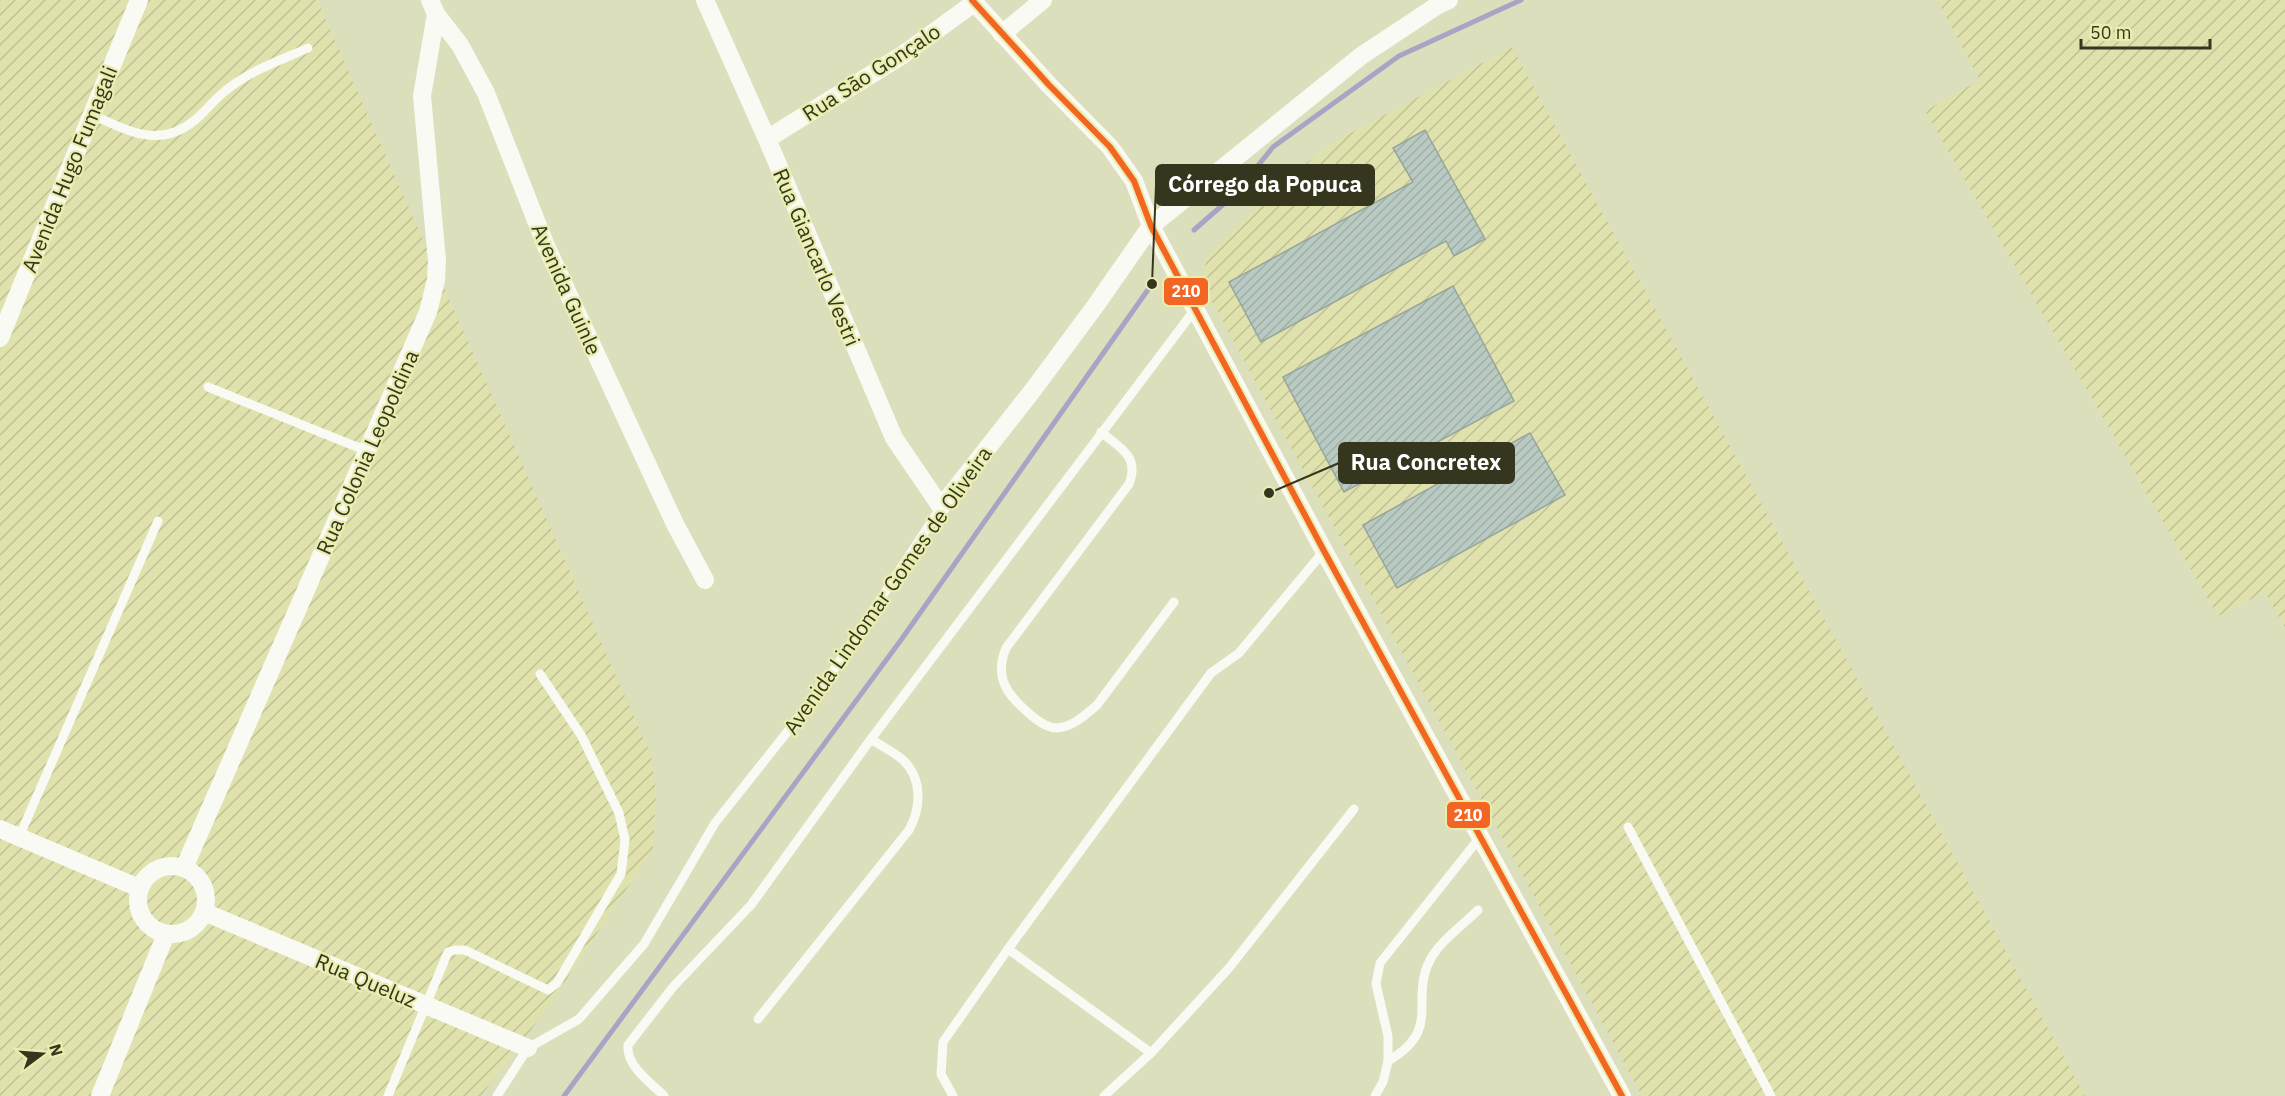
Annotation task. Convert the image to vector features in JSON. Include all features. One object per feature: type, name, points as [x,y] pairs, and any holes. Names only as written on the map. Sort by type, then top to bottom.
[{"type":"street","name":"Avenida Hugo Fumagali","points":[[0,338],[139,0]]},
{"type":"street","name":"Rua Giancarlo Vestri","points":[[705,0],[767,139],[894,438],[940,507]]},
{"type":"street","points":[[1002,34],[1043,0]]},
{"type":"street","name":"Avenida Lindomar Gomes de Oliveira","points":[[940,507],[1033,390],[1151,226],[1361,56],[1449,0]]},
{"type":"street","name":"Rua São Gonçalo","points":[[767,139],[901,56],[973,2]]},
{"type":"street","points":[[973,2],[1110,147],[1134,181],[1151,226],[1324,551],[1622,1096]]},
{"type":"street","name":"Rua Colonia Leopoldina","points":[[184,867],[428,312],[436,280],[437,261],[422,96],[433,7]]},
{"type":"street","name":"Avenida Guinle","points":[[433,7],[460,45],[486,93],[546,246],[675,524],[705,580]]},
{"type":"street","points":[[0,829],[139,888]]},
{"type":"street","points":[[173,865],[184,867],[193,873],[205,891],[204,912],[189,930],[178,934],[156,932],[142,918],[138,908],[139,888],[152,871],[173,865]]},
{"type":"street","name":"Rua Queluz","points":[[204,912],[528,1048]]},
{"type":"street","points":[[100,1096],[166,934]]},
{"type":"lane","points":[[92,114],[139,135],[152,137],[167,135],[182,130],[195,120],[227,88],[308,48]]},
{"type":"lane","points":[[664,1096],[630,1061],[627,1053],[628,1045],[673,987],[751,905],[871,739],[1196,308]]},
{"type":"lane","points":[[208,387],[367,452]]},
{"type":"lane","points":[[1101,432],[1126,452],[1132,461],[1134,473],[1129,483],[1006,648],[1000,662],[1008,691],[1017,704],[1043,724],[1055,728],[1068,726],[1081,719],[1096,705],[1174,603]]},
{"type":"lane","name":"Avenida Lindomar Gomes de Oliveira","points":[[497,1096],[528,1048],[579,1019],[644,944],[715,823],[822,688],[940,507]]},
{"type":"lane","points":[[19,837],[158,521]]},
{"type":"lane","points":[[953,1096],[941,1074],[943,1042],[1008,949],[1211,673],[1239,654],[1324,551]]},
{"type":"lane","points":[[388,1096],[448,952],[465,950],[548,990],[553,988],[621,874],[625,840],[619,813],[581,735],[540,674]]},
{"type":"lane","points":[[758,1019],[917,817],[919,800],[911,770],[903,760],[871,739]]},
{"type":"lane","points":[[1104,1096],[1151,1053],[1229,968],[1354,809]]},
{"type":"lane","points":[[1628,827],[1771,1096]]},
{"type":"lane","points":[[1375,1096],[1383,1082],[1388,1061],[1388,1036],[1376,984],[1380,963],[1481,836]]},
{"type":"lane","points":[[1388,1061],[1405,1052],[1420,1028],[1425,974],[1431,959],[1478,910]]},
{"type":"lane","points":[[1008,949],[1151,1053]]},
{"type":"shaded area","points":[[0,0],[317,0],[651,755],[656,794],[653,849],[549,1006],[481,1096],[0,1096]]},
{"type":"shaded area","points":[[1937,0],[2285,0],[2285,628],[2265,592],[2218,616],[1925,111],[1980,80]]},
{"type":"shaded area","points":[[1512,47],[2085,1096],[1642,1096],[1201,281],[1207,258],[1234,227],[1295,172],[1334,142]]},
{"type":"building","points":[[1425,130],[1485,239],[1454,256],[1446,241],[1261,342],[1229,282],[1413,182],[1393,148]]},
{"type":"building","points":[[1453,286],[1514,401],[1344,492],[1283,377]]},
{"type":"building","points":[[1530,433],[1565,495],[1397,588],[1363,525]]},
{"type":"waterway","points":[[1194,230],[1234,195],[1273,147],[1399,56],[1521,0]]},
{"type":"waterway","points":[[564,1096],[901,640],[1152,284]]},
{"type":"transit line","name":"210","points":[[972,0],[1049,85],[1110,147],[1134,181],[1151,226],[1324,551],[1622,1096]]},
{"type":"place","name":"Córrego da Popuca","points":[[1152,284]]},
{"type":"place","name":"Rua Concretex","points":[[1269,493]]}]
